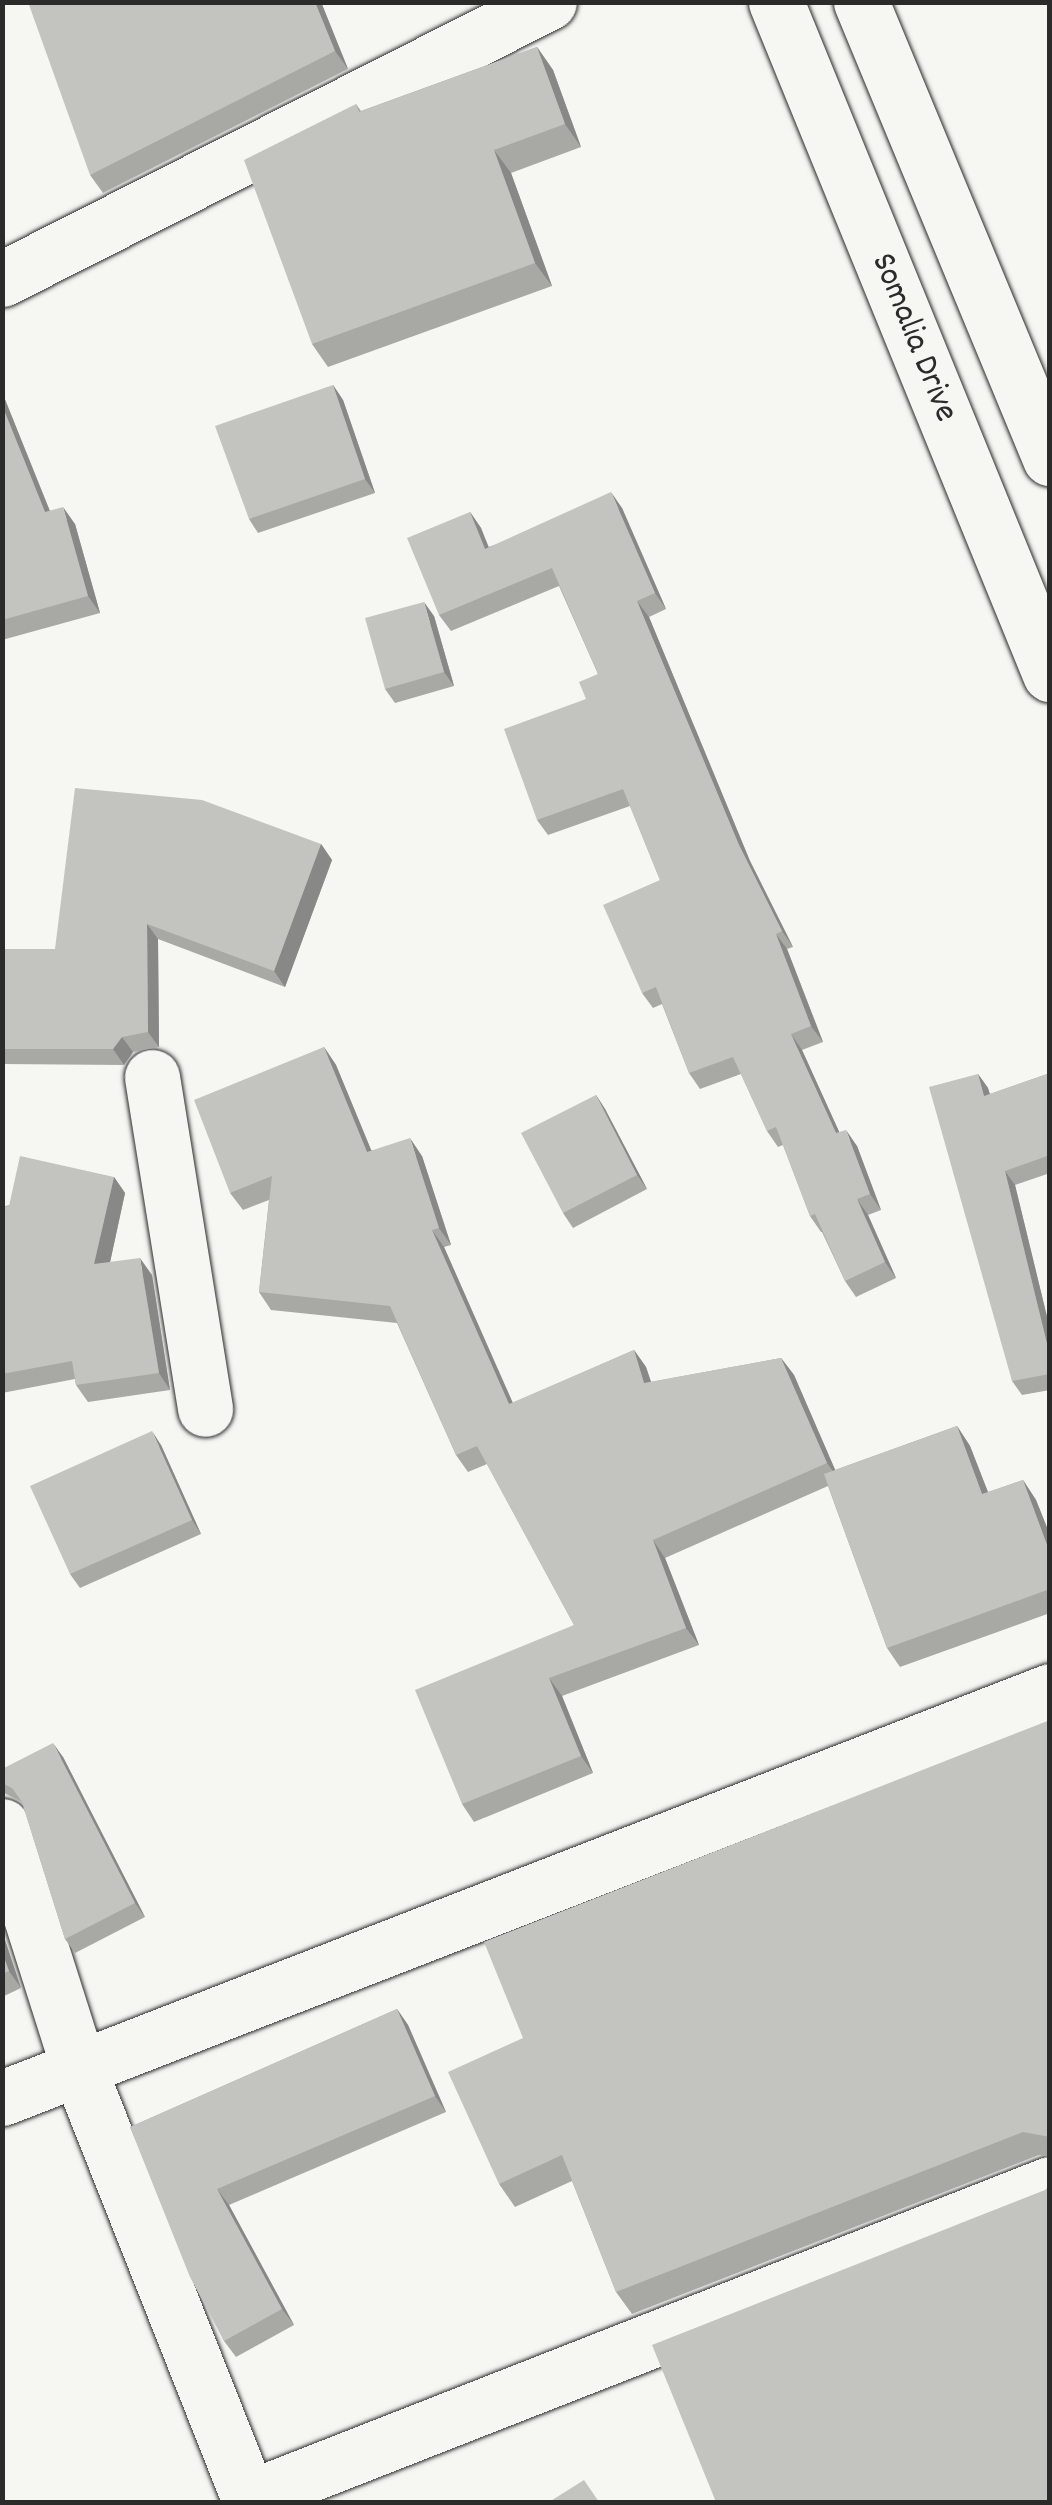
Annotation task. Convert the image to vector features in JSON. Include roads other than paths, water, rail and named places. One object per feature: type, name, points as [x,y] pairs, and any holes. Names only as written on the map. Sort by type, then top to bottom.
[{"type":"street","points":[[2,279],[549,2]]},
{"type":"street","name":"Somalia Drive","points":[[776,2],[1050,674]]},
{"type":"street","points":[[861,2],[1050,458]]},
{"type":"street","points":[[152,1077],[204,1409]]},
{"type":"street","points":[[2,2098],[80,2072],[1050,1692]]},
{"type":"street","points":[[2,1826],[80,2072],[250,2500],[1050,2184]]}]
